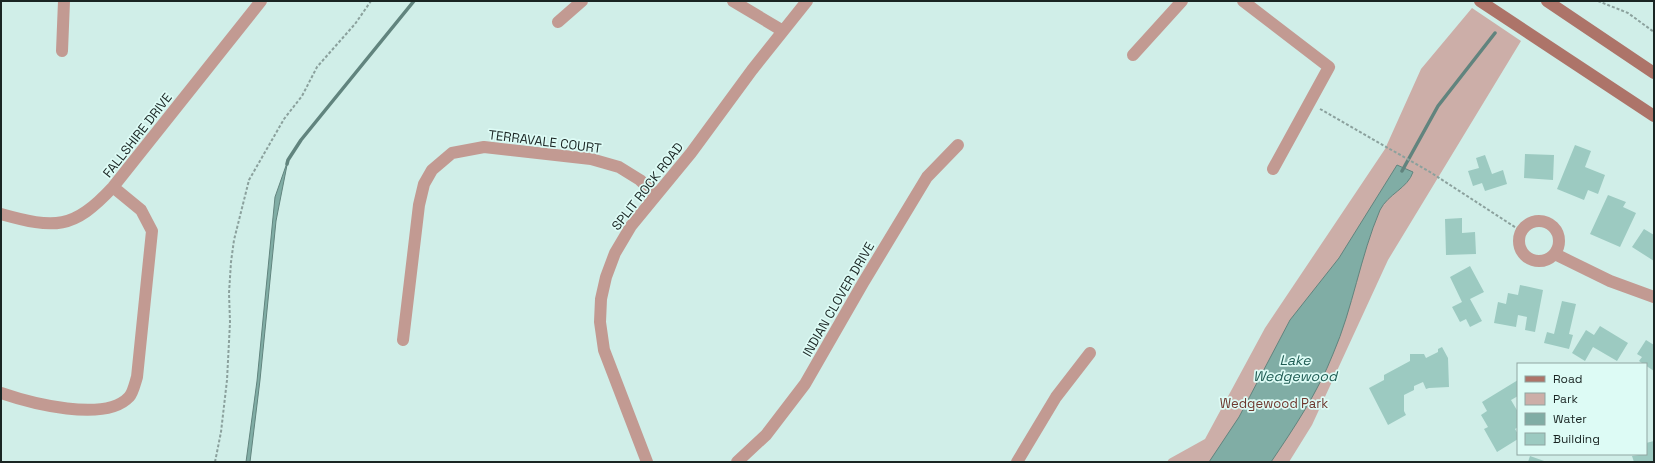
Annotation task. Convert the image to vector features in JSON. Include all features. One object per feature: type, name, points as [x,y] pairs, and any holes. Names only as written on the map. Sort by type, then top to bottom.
[{"type":"main road","points":[[1480,1],[1654,116]]},
{"type":"main road","points":[[1547,1],[1654,73]]},
{"type":"street","points":[[62,51],[64,1]]},
{"type":"street","name":"FALLSHIRE DRIVE","points":[[1,214],[31,222],[47,224],[64,223],[80,216],[98,204],[260,1]]},
{"type":"street","points":[[558,22],[582,1]]},
{"type":"street","points":[[733,1],[783,31]]},
{"type":"street","name":"SPLIT ROCK ROAD","points":[[647,462],[604,350],[600,322],[600,299],[606,277],[616,253],[631,226],[691,153],[752,70],[807,1]]},
{"type":"street","points":[[1133,55],[1182,1]]},
{"type":"street","points":[[1243,1],[1329,67],[1273,169]]},
{"type":"street","name":"INDIAN CLOVER DRIVE","points":[[736,462],[766,435],[805,384],[863,283],[927,177],[958,144]]},
{"type":"street","name":"TERRAVALE COURT","points":[[403,340],[419,205],[424,184],[432,170],[452,153],[484,147],[591,159],[619,167],[640,180],[656,195]]},
{"type":"street","points":[[1,393],[64,408],[93,411],[112,408],[129,397],[138,377],[152,232],[141,210],[113,187]]},
{"type":"street","points":[[1544,221],[1550,224],[1558,234],[1558,248],[1554,254],[1543,261],[1530,259],[1524,255],[1518,244],[1518,237],[1521,231],[1525,225],[1531,222],[1544,221]]},
{"type":"street","points":[[1554,254],[1610,281],[1654,297]]},
{"type":"street","points":[[1017,462],[1056,397],[1090,353]]},
{"type":"path","points":[[215,462],[221,432],[227,380],[231,262],[234,240],[249,180],[284,119],[302,96],[318,67],[355,24],[371,1]]},
{"type":"path","points":[[1598,1],[1628,13],[1654,32]]},
{"type":"path","points":[[1309,103],[1430,172],[1521,231]]},
{"type":"green space","name":"Wedgewood Park","points":[[1472,8],[1521,41],[1388,260],[1312,425],[1289,462],[1167,462],[1169,459],[1205,439],[1265,328],[1385,149],[1421,69]]},
{"type":"water","points":[[288,160],[276,221],[250,462],[246,462],[257,381],[275,197]]},
{"type":"water","name":"Lake Wedgewood","points":[[1397,165],[1413,172],[1407,182],[1384,204],[1380,210],[1367,246],[1340,337],[1313,396],[1297,423],[1271,462],[1209,462],[1239,417],[1290,320],[1339,258]]},
{"type":"building","points":[[1575,145],[1591,151],[1585,167],[1605,175],[1598,194],[1588,190],[1584,200],[1557,189]]},
{"type":"building","points":[[1525,154],[1554,155],[1553,180],[1524,178]]},
{"type":"building","points":[[1485,155],[1492,174],[1503,170],[1507,184],[1485,191],[1482,183],[1473,186],[1468,171],[1479,168],[1476,158]]},
{"type":"building","points":[[1608,195],[1626,202],[1623,207],[1636,213],[1620,247],[1590,234]]},
{"type":"building","points":[[1462,218],[1462,233],[1475,232],[1476,254],[1446,255],[1445,219]]},
{"type":"building","points":[[1644,229],[1654,235],[1654,261],[1632,247]]},
{"type":"building","points":[[1470,266],[1484,292],[1470,299],[1482,321],[1470,327],[1466,319],[1460,322],[1452,307],[1462,302],[1450,277]]},
{"type":"building","points":[[1520,285],[1543,290],[1535,332],[1525,330],[1527,317],[1518,315],[1516,327],[1494,323],[1498,302],[1506,304],[1508,293],[1518,295]]},
{"type":"building","points":[[1562,301],[1576,304],[1569,334],[1573,335],[1569,349],[1544,343],[1547,332],[1554,334]]},
{"type":"building","points":[[1600,326],[1628,343],[1617,361],[1593,347],[1585,361],[1572,353],[1586,330],[1594,335]]},
{"type":"building","points":[[1646,340],[1654,345],[1654,371],[1647,366],[1647,363],[1642,363],[1639,361],[1642,357],[1637,354]]},
{"type":"building","points":[[1442,347],[1448,358],[1449,387],[1426,389],[1423,382],[1414,386],[1414,390],[1404,395],[1404,411],[1406,415],[1388,425],[1369,388],[1384,380],[1384,375],[1410,361],[1410,354],[1424,354],[1426,358],[1438,352],[1438,349]]},
{"type":"building","points":[[1517,381],[1517,397],[1511,400],[1517,410],[1517,428],[1515,429],[1517,432],[1517,440],[1497,452],[1484,429],[1488,427],[1481,415],[1487,411],[1482,402]]},
{"type":"building","points":[[1654,441],[1654,462],[1634,462],[1632,456],[1647,455],[1647,443]]},
{"type":"building","points":[[1530,456],[1547,462],[1528,462]]},
{"type":"waterway","points":[[287,164],[301,140],[414,1]]},
{"type":"waterway","points":[[1402,171],[1438,106],[1495,33]]}]
